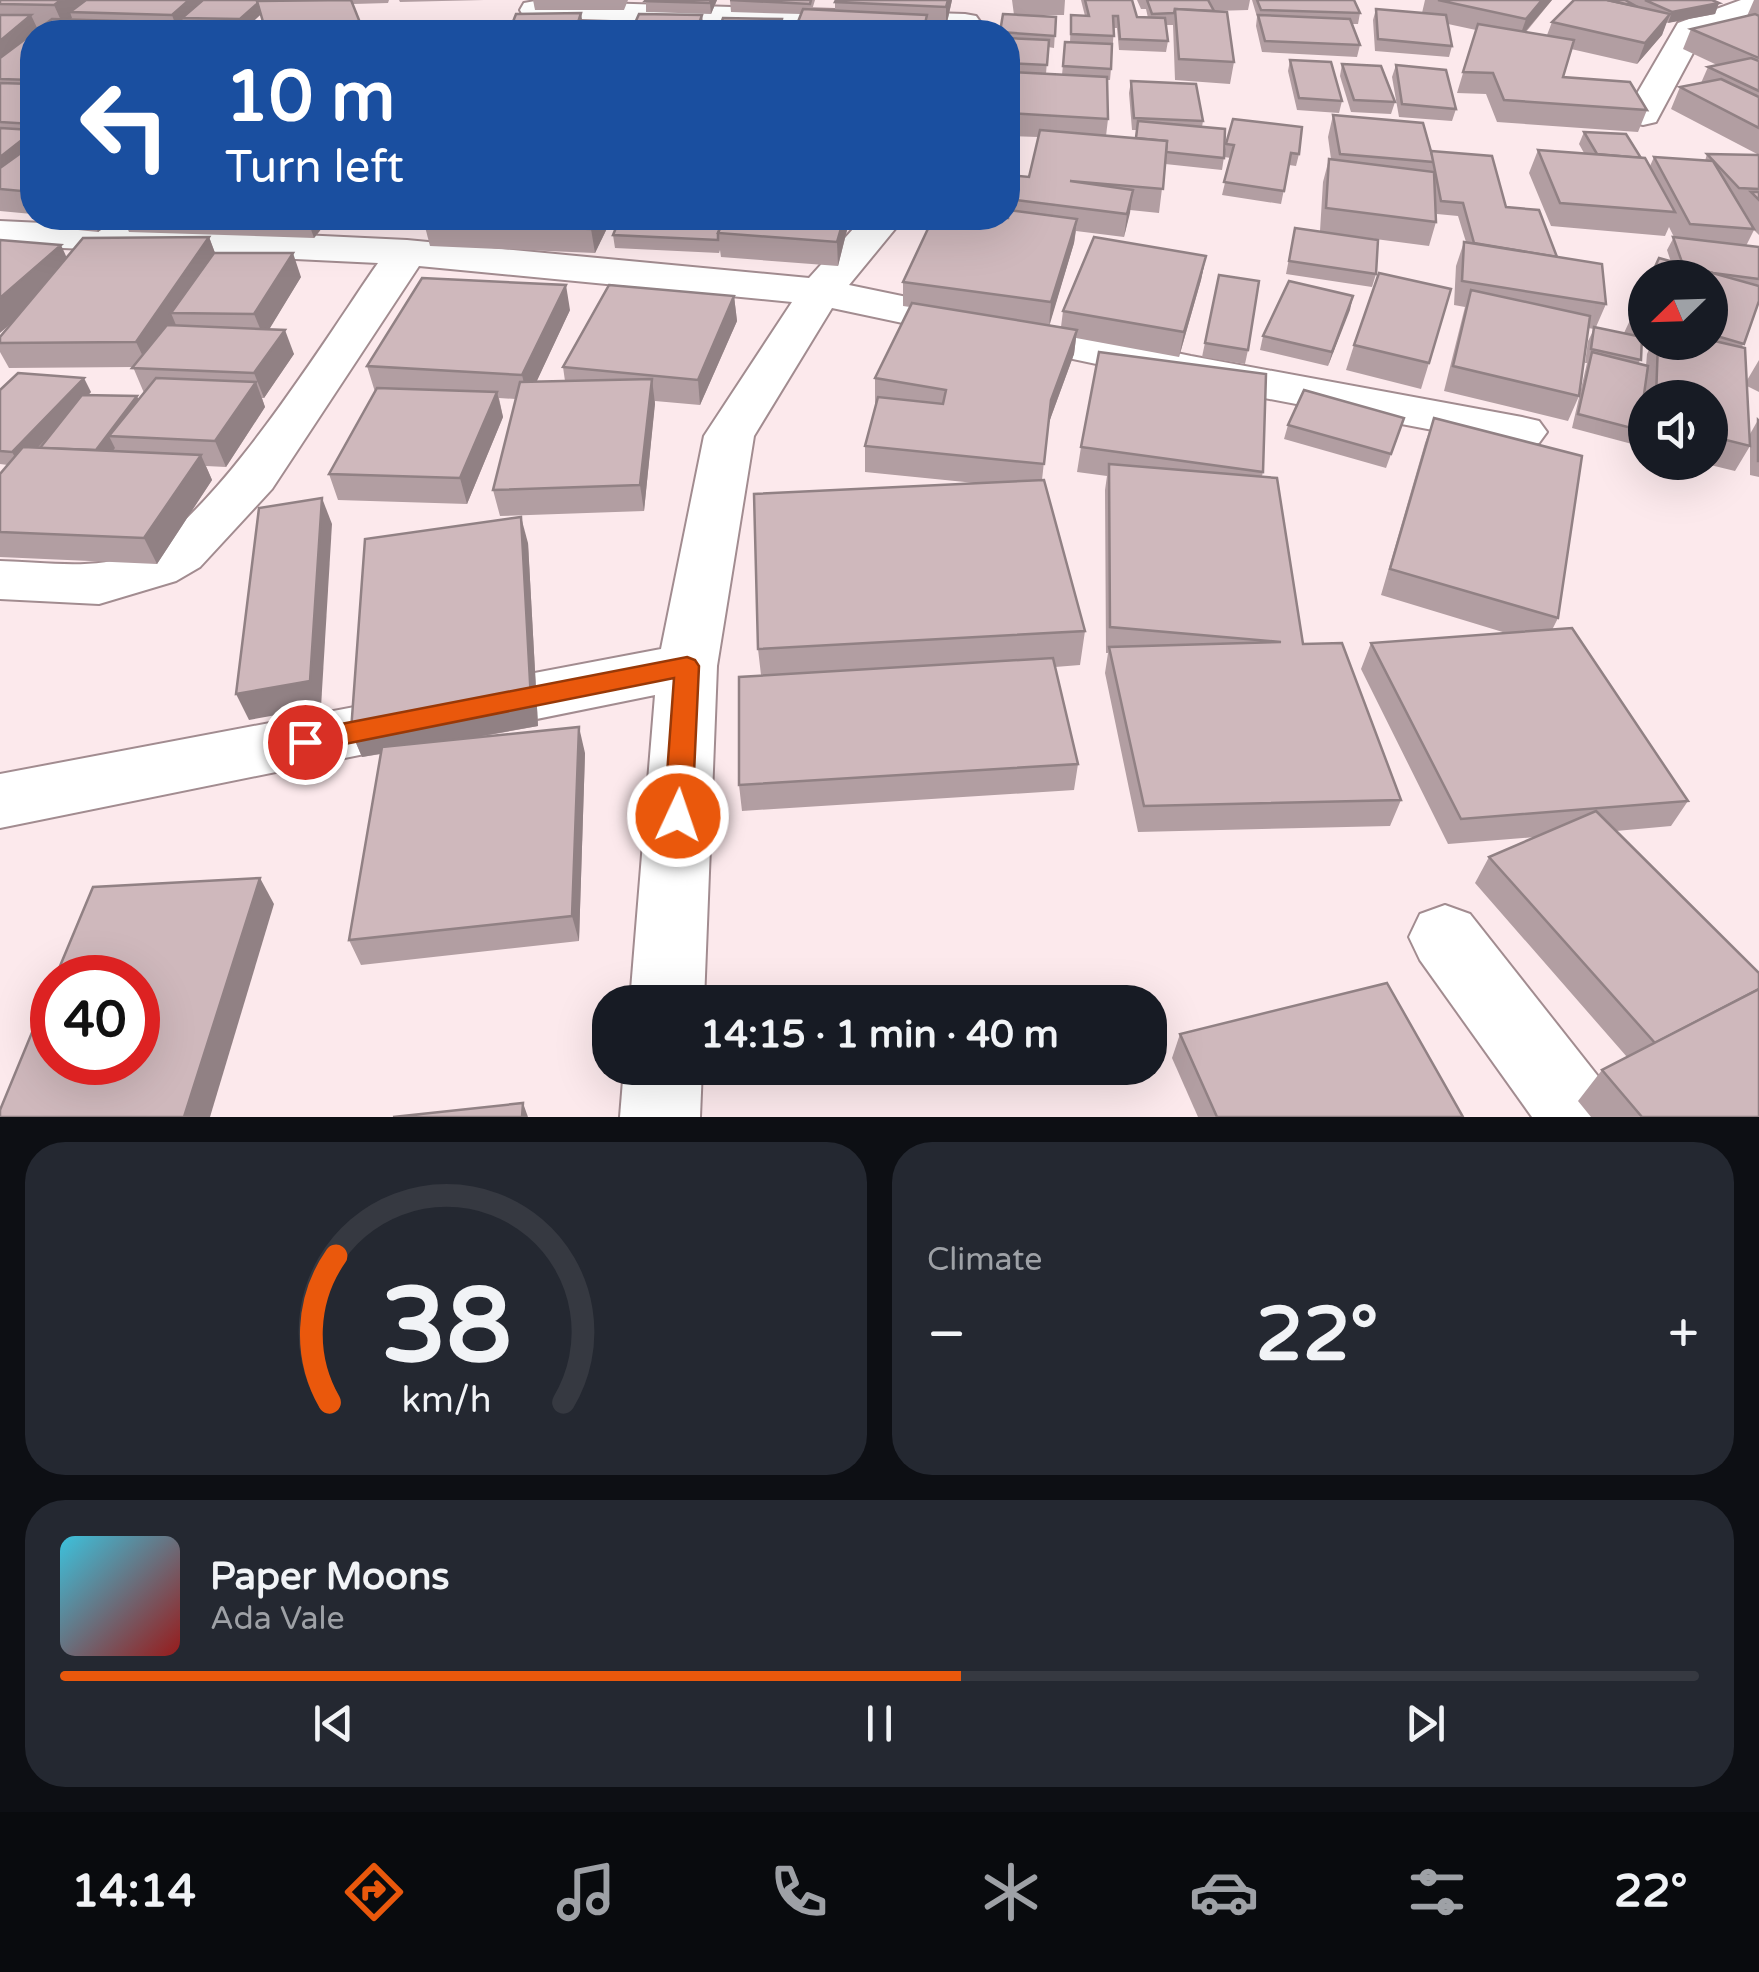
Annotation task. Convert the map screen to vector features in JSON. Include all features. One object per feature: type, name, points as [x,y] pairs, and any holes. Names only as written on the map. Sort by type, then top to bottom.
[{"type":"street","points":[[1643,114],[1689,30],[1759,4]]},
{"type":"street","points":[[535,10],[964,19]]},
{"type":"street","points":[[668,985],[687,666],[729,436],[820,292],[874,230]]},
{"type":"street","points":[[0,233],[407,252],[820,292],[1192,370],[1522,432]]},
{"type":"street","points":[[0,580],[99,584],[156,568],[182,554],[254,477],[407,252]]},
{"type":"street","points":[[0,802],[687,666]]},
{"type":"street","points":[[1445,937],[1580,1117]]},
{"type":"street","points":[[660,1117],[662,1085]]},
{"type":"building","points":[[0,0],[61,0],[54,5],[0,4]]},
{"type":"building","points":[[86,0],[189,0],[172,15],[70,12]]},
{"type":"building","points":[[203,0],[261,0],[240,19],[182,18]]},
{"type":"building","points":[[351,0],[359,20],[263,20],[257,1]]},
{"type":"building","points":[[646,0],[711,0],[710,3]]},
{"type":"building","points":[[730,0],[811,0],[810,4]]},
{"type":"building","points":[[836,0],[948,0],[946,7]]},
{"type":"building","points":[[1085,0],[1132,0],[1137,17],[1165,18],[1168,41],[1120,39],[1118,16],[1113,16],[1114,36],[1071,34],[1071,15],[1089,16]]},
{"type":"building","points":[[1147,0],[1208,0],[1214,11],[1175,9],[1174,13],[1152,14]]},
{"type":"building","points":[[1257,0],[1354,0],[1360,13],[1261,10]]},
{"type":"building","points":[[1438,0],[1542,0],[1526,19]]},
{"type":"building","points":[[1574,0],[1607,0],[1670,14],[1645,43],[1552,22]]},
{"type":"building","points":[[1645,0],[1712,0],[1719,3],[1672,12]]},
{"type":"building","points":[[803,9],[927,15],[926,20],[799,20]]},
{"type":"building","points":[[1175,9],[1227,12],[1234,62],[1179,59]]},
{"type":"building","points":[[1376,9],[1446,15],[1452,46],[1378,39]]},
{"type":"building","points":[[581,13],[579,20],[514,20],[516,14]]},
{"type":"building","points":[[639,14],[702,15],[700,20],[636,20]]},
{"type":"building","points":[[1003,14],[1056,17],[1055,36],[1020,33],[1020,20],[1002,20]]},
{"type":"building","points":[[0,15],[31,15],[20,20],[0,41]]},
{"type":"building","points":[[1258,15],[1350,19],[1360,45],[1265,41]]},
{"type":"building","points":[[1759,16],[1759,58],[1691,29]]},
{"type":"building","points":[[723,18],[782,19],[782,20]]},
{"type":"building","points":[[1478,24],[1574,40],[1563,77],[1630,82],[1647,110],[1504,100],[1493,73],[1463,72]]},
{"type":"building","points":[[1020,39],[1049,40],[1047,65],[1020,64]]},
{"type":"building","points":[[1065,42],[1112,44],[1111,69],[1063,66]]},
{"type":"building","points":[[20,43],[20,80],[0,79],[0,58]]},
{"type":"building","points":[[1751,58],[1759,61],[1759,91],[1708,67]]},
{"type":"building","points":[[1290,60],[1331,62],[1342,101],[1299,98]]},
{"type":"building","points":[[1342,64],[1381,66],[1395,102],[1354,100]]},
{"type":"building","points":[[1396,65],[1446,70],[1456,109],[1402,104]]},
{"type":"building","points":[[1020,73],[1107,77],[1108,119],[1020,114]]},
{"type":"building","points":[[1721,79],[1759,97],[1759,128],[1680,87]]},
{"type":"building","points":[[1131,81],[1196,84],[1203,121],[1134,118]]},
{"type":"building","points":[[0,83],[20,84],[20,123],[0,122]]},
{"type":"building","points":[[1333,115],[1423,123],[1434,162],[1340,154]]},
{"type":"building","points":[[1233,119],[1302,127],[1299,154],[1291,153],[1284,191],[1224,182],[1234,145],[1226,144]]},
{"type":"building","points":[[1138,121],[1225,129],[1224,158],[1166,152],[1167,141],[1136,138]]},
{"type":"building","points":[[0,128],[20,129],[20,141],[0,157]]},
{"type":"building","points":[[1040,130],[1167,141],[1163,189],[1070,181],[1133,190],[1127,214],[1020,201],[1020,176],[1029,177]]},
{"type":"building","points":[[1584,132],[1626,134],[1641,158],[1597,154]]},
{"type":"building","points":[[1538,150],[1645,158],[1675,212],[1560,203]]},
{"type":"building","points":[[1431,151],[1492,156],[1506,207],[1539,210],[1557,257],[1474,243],[1463,203],[1441,201]]},
{"type":"building","points":[[20,154],[20,191],[0,189],[0,168]]},
{"type":"building","points":[[1707,154],[1759,155],[1759,189],[1739,188]]},
{"type":"building","points":[[1654,157],[1713,161],[1754,229],[1690,224]]},
{"type":"building","points":[[1329,159],[1434,172],[1436,222],[1326,208]]},
{"type":"building","points":[[1020,212],[1077,219],[1051,302],[903,282],[927,230],[1020,230]]},
{"type":"building","points":[[1295,228],[1378,240],[1376,274],[1289,261]]},
{"type":"building","points":[[615,230],[719,230],[718,240],[613,235]]},
{"type":"building","points":[[719,230],[840,230],[837,242],[718,233]]},
{"type":"building","points":[[209,237],[136,342],[0,343],[0,337],[83,238]]},
{"type":"building","points":[[1094,237],[1206,256],[1184,332],[1063,311]]},
{"type":"building","points":[[1673,237],[1759,247],[1759,279],[1728,275],[1728,260],[1681,260]]},
{"type":"building","points":[[0,240],[61,245],[0,298]]},
{"type":"building","points":[[1464,242],[1602,264],[1606,304],[1462,281]]},
{"type":"building","points":[[214,253],[293,253],[254,314],[171,313]]},
{"type":"building","points":[[1379,273],[1451,289],[1429,363],[1354,345]]},
{"type":"building","points":[[1219,275],[1259,281],[1248,350],[1205,343]]},
{"type":"building","points":[[1728,277],[1759,286],[1759,301],[1744,344],[1728,339]]},
{"type":"building","points":[[422,278],[566,285],[522,375],[367,366]]},
{"type":"building","points":[[1289,281],[1353,296],[1332,352],[1263,336]]},
{"type":"building","points":[[609,285],[734,296],[698,380],[563,367]]},
{"type":"building","points":[[1471,290],[1590,316],[1579,396],[1453,366]]},
{"type":"building","points":[[912,303],[1077,330],[1051,400],[1044,464],[865,446],[878,397],[943,404],[946,390],[875,378]]},
{"type":"building","points":[[167,325],[285,330],[254,373],[132,368]]},
{"type":"building","points":[[1594,327],[1628,334],[1628,357],[1591,349]]},
{"type":"building","points":[[1728,344],[1745,348],[1750,446],[1728,440],[1728,380],[1657,380],[1657,360],[1728,360]]},
{"type":"building","points":[[1099,352],[1266,374],[1263,472],[1081,447]]},
{"type":"building","points":[[1592,352],[1648,366],[1646,380],[1628,380],[1628,427],[1578,414]]},
{"type":"building","points":[[18,373],[84,378],[12,452],[0,451],[0,390]]},
{"type":"building","points":[[156,378],[256,382],[215,441],[109,436]]},
{"type":"building","points":[[652,379],[640,485],[493,490],[520,382]]},
{"type":"building","points":[[377,388],[497,392],[460,478],[329,474]]},
{"type":"building","points":[[1304,390],[1404,418],[1391,454],[1288,425]]},
{"type":"building","points":[[82,395],[137,396],[96,450],[40,448]]},
{"type":"building","points":[[1434,418],[1582,456],[1558,618],[1390,569]]},
{"type":"building","points":[[23,447],[201,455],[144,538],[0,532],[0,474]]},
{"type":"building","points":[[1109,464],[1277,478],[1303,644],[1342,643],[1401,800],[1144,806],[1109,647],[1281,642],[1110,627]]},
{"type":"building","points":[[1044,480],[1085,631],[758,649],[754,494]]},
{"type":"building","points":[[322,498],[310,681],[236,694],[259,508]]},
{"type":"building","points":[[521,517],[531,700],[351,731],[365,539]]},
{"type":"building","points":[[1572,628],[1688,801],[1461,819],[1371,643]]},
{"type":"building","points":[[1053,658],[1078,764],[739,785],[739,677]]},
{"type":"building","points":[[579,727],[572,916],[349,940],[382,747]]},
{"type":"building","points":[[1596,811],[1759,973],[1759,989],[1655,1043],[1489,857]]},
{"type":"building","points":[[260,878],[184,1117],[0,1117],[30,1037],[30,1085],[160,1085],[160,955],[65,955],[93,887]]},
{"type":"building","points":[[1387,983],[1463,1117],[1217,1117],[1180,1034]]},
{"type":"building","points":[[1759,989],[1759,1117],[1642,1117],[1602,1070]]},
{"type":"building","points":[[523,1103],[522,1117],[393,1117]]},
{"type":"route","points":[[305,742],[687,666],[678,816]]}]
